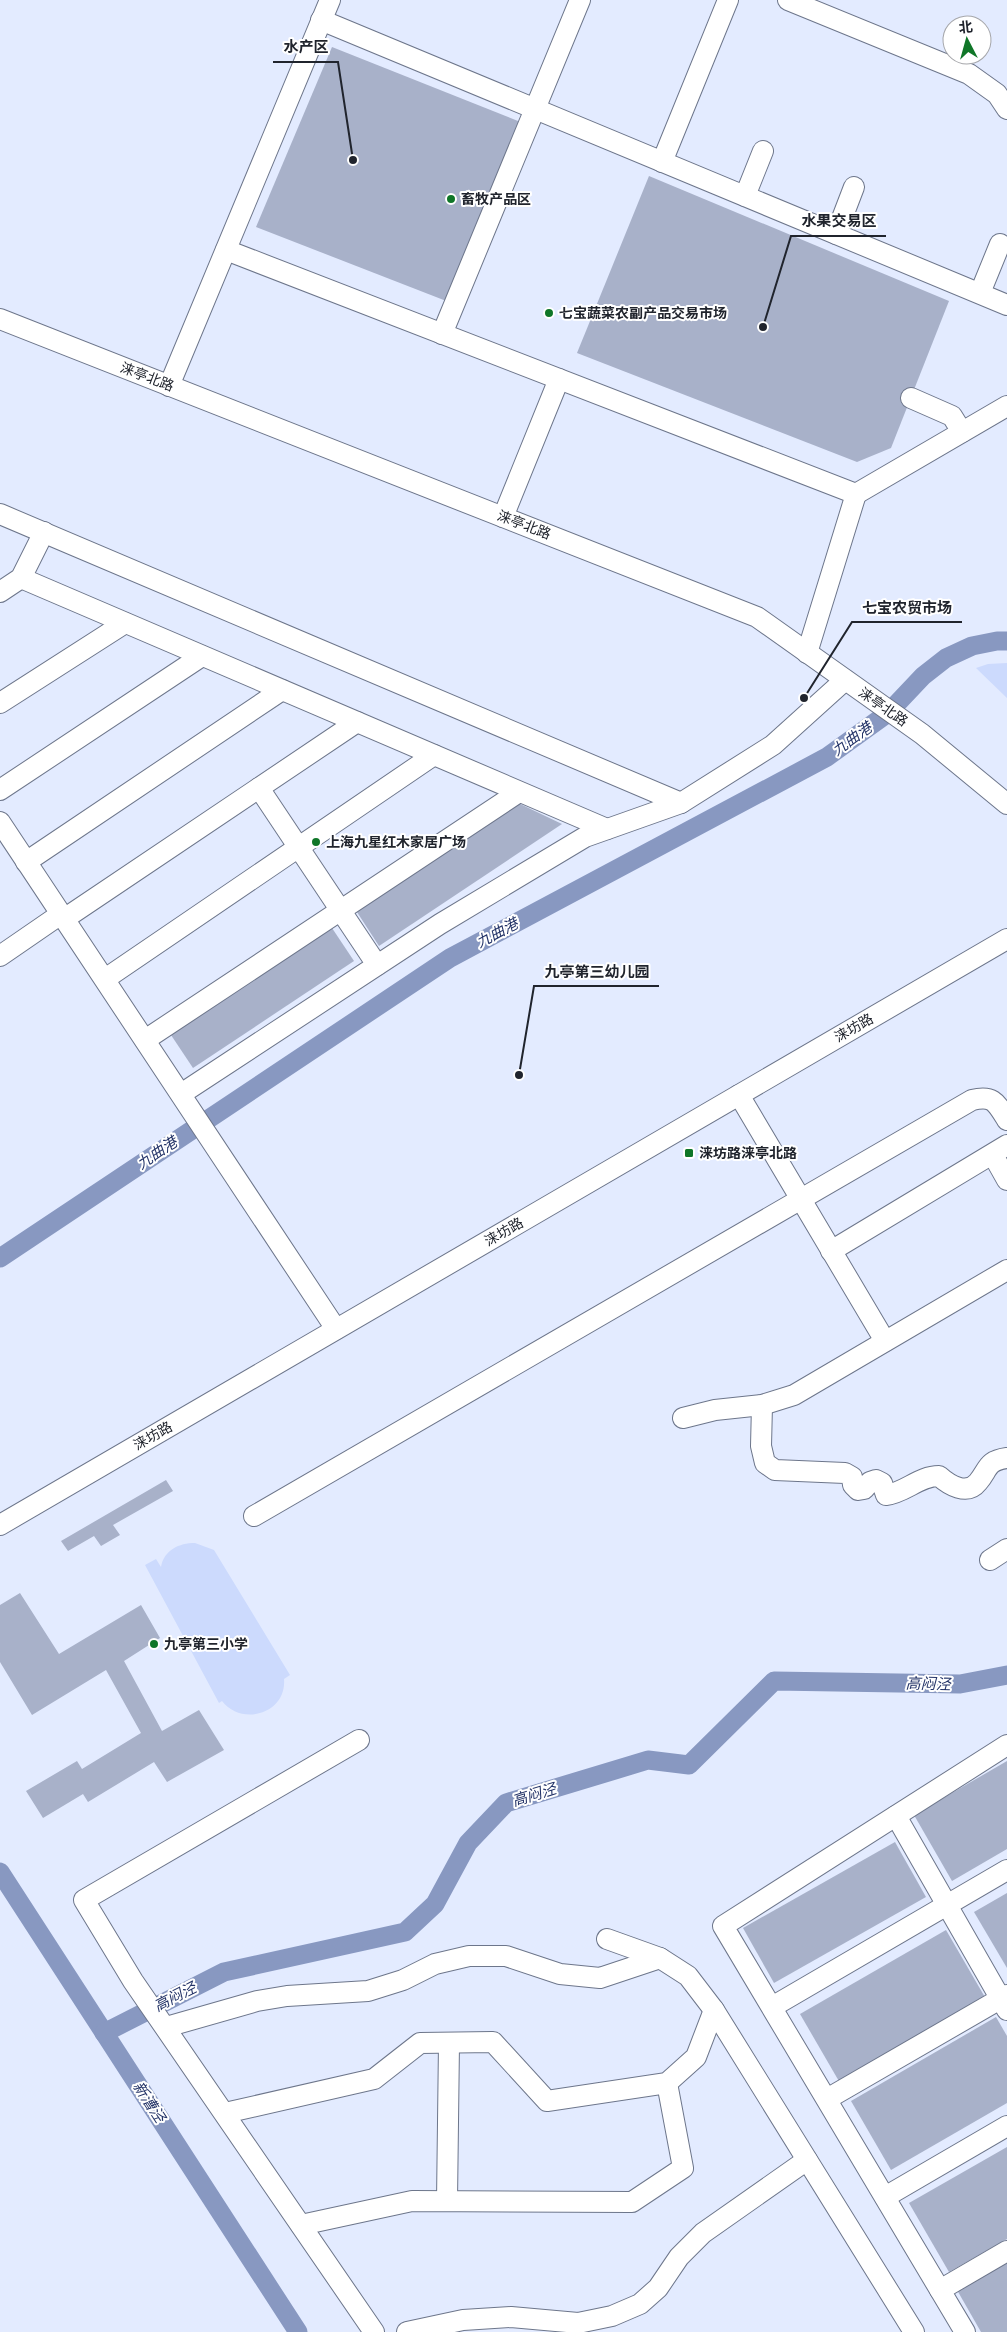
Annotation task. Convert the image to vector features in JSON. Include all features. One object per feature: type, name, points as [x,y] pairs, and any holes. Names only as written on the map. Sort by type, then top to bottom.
[{"type":"street","points":[[169,386],[330,0]]},
{"type":"street","points":[[442,334],[580,0]]},
{"type":"street","points":[[662,162],[728,0]]},
{"type":"street","points":[[788,0],[969,74],[997,94],[1007,109]]},
{"type":"street","points":[[321,20],[1007,304]]},
{"type":"street","points":[[745,196],[764,151]]},
{"type":"street","points":[[836,234],[854,187]]},
{"type":"street","points":[[980,293],[1000,244]]},
{"type":"street","points":[[226,250],[856,494]]},
{"type":"street","name":"涞亭北路","points":[[0,319],[757,617],[922,734],[1007,804]]},
{"type":"street","points":[[503,517],[559,379]]},
{"type":"street","points":[[911,398],[952,416],[962,432]]},
{"type":"street","points":[[807,653],[856,494],[1007,406]]},
{"type":"street","points":[[0,514],[681,803]]},
{"type":"street","points":[[0,592],[21,578],[44,532]]},
{"type":"street","points":[[21,578],[607,829]]},
{"type":"street","points":[[0,703],[125,623]]},
{"type":"street","points":[[0,790],[202,656]]},
{"type":"street","points":[[183,1097],[440,924],[585,837],[681,803],[773,745],[845,680]]},
{"type":"street","points":[[26,862],[282,690]]},
{"type":"street","points":[[0,956],[357,722]]},
{"type":"street","points":[[105,979],[434,755]]},
{"type":"street","points":[[259,788],[378,965]]},
{"type":"street","points":[[145,1040],[519,792]]},
{"type":"street","points":[[0,822],[336,1329]]},
{"type":"street","name":"涞坊路","points":[[0,1525],[1007,939]]},
{"type":"street","points":[[739,1095],[885,1341]]},
{"type":"street","points":[[254,1516],[972,1100],[985,1097],[996,1103],[1007,1120]]},
{"type":"street","points":[[831,1251],[1000,1150],[1007,1180]]},
{"type":"street","points":[[683,1418],[715,1410],[762,1405],[794,1395],[1007,1270]]},
{"type":"street","points":[[762,1405],[761,1446],[764,1463],[775,1470],[845,1473],[852,1477],[853,1485],[858,1490],[864,1489],[870,1482],[876,1480],[882,1483],[886,1494],[893,1494],[929,1476],[940,1476],[949,1486],[968,1488],[977,1484],[989,1464],[999,1459],[1007,1458]]},
{"type":"street","points":[[990,1560],[1007,1549]]},
{"type":"street","points":[[359,1740],[84,1900],[133,1981],[374,2332]]},
{"type":"street","points":[[966,2332],[724,1926],[1007,1745]]},
{"type":"street","points":[[827,2099],[1005,2001],[896,1816]]},
{"type":"street","points":[[772,2007],[1007,1870]]},
{"type":"street","points":[[607,1939],[660,1958],[688,1976],[714,2010],[914,2332]]},
{"type":"street","points":[[169,2032],[257,2000],[287,1996],[368,1991],[403,1980],[435,1964],[469,1956],[506,1956],[560,1974],[600,1978],[660,1958]]},
{"type":"street","points":[[225,2113],[374,2079],[420,2043],[493,2042],[547,2101],[667,2083],[696,2058],[714,2010]]},
{"type":"street","points":[[447,2201],[449,2042]]},
{"type":"street","points":[[301,2225],[412,2201],[632,2202],[683,2168],[667,2083]]},
{"type":"street","points":[[885,2197],[1007,2126]]},
{"type":"street","points":[[407,2332],[462,2320],[511,2317],[578,2323],[612,2316],[640,2304],[658,2288],[679,2257],[702,2233],[807,2160]]},
{"type":"street","points":[[940,2290],[1007,2250]]},
{"type":"shaded area","points":[[1007,663],[1007,698],[976,668],[988,664]]},
{"type":"shaded area","points":[[195,1543],[214,1550],[290,1675],[284,1679],[283,1691],[278,1700],[271,1708],[262,1712],[241,1713],[231,1709],[222,1701],[219,1703],[145,1565],[156,1559],[161,1567],[165,1556],[173,1549],[183,1544]]},
{"type":"building","points":[[332,47],[528,125],[454,304],[256,227]]},
{"type":"building","points":[[649,176],[949,301],[891,448],[857,462],[577,353]]},
{"type":"building","points":[[516,802],[562,824],[379,946],[355,909]]},
{"type":"building","points":[[330,925],[354,961],[193,1068],[169,1032]]},
{"type":"building","points":[[166,1480],[173,1491],[113,1525],[120,1535],[101,1546],[94,1536],[68,1551],[61,1541]]},
{"type":"building","points":[[20,1593],[59,1654],[141,1605],[160,1638],[124,1661],[162,1731],[199,1710],[224,1750],[167,1782],[154,1762],[88,1802],[83,1794],[43,1818],[26,1791],[77,1761],[82,1769],[141,1733],[106,1670],[32,1715],[0,1662],[0,1605]]},
{"type":"building","points":[[1007,1761],[1007,1849],[952,1881],[914,1815]]},
{"type":"building","points":[[895,1842],[926,1897],[774,1983],[743,1928]]},
{"type":"building","points":[[1007,1893],[1007,1968],[974,1912]]},
{"type":"building","points":[[946,1930],[986,1999],[840,2083],[800,2014]]},
{"type":"building","points":[[996,2017],[1007,2036],[1007,2103],[891,2170],[851,2101]]},
{"type":"building","points":[[1007,2147],[1007,2239],[949,2272],[909,2203]]},
{"type":"building","points":[[1007,2261],[1007,2332],[981,2332],[957,2290]]},
{"type":"waterway","name":"九曲港","points":[[0,1258],[450,958],[827,757],[888,713],[923,676],[946,658],[972,646],[1007,641]]},
{"type":"waterway","name":"高闷泾","points":[[104,2033],[224,1972],[405,1932],[435,1904],[468,1843],[506,1803],[648,1760],[689,1765],[774,1681],[960,1684],[1007,1675]]},
{"type":"waterway","name":"新漕泾","points":[[0,1872],[298,2332]]},
{"type":"place","name":"水产区","points":[[353,160]]},
{"type":"place","name":"畜牧产品区","points":[[451,199]]},
{"type":"place","name":"七宝蔬菜农副产品交易市场","points":[[549,313]]},
{"type":"place","name":"水果交易区","points":[[763,327]]},
{"type":"place","name":"七宝农贸市场","points":[[804,698]]},
{"type":"place","name":"上海九星红木家居广场","points":[[316,842]]},
{"type":"place","name":"九亭第三幼儿园","points":[[519,1075]]},
{"type":"place","name":"涞坊路涞亭北路","points":[[689,1153]]},
{"type":"place","name":"九亭第三小学","points":[[154,1644]]}]
